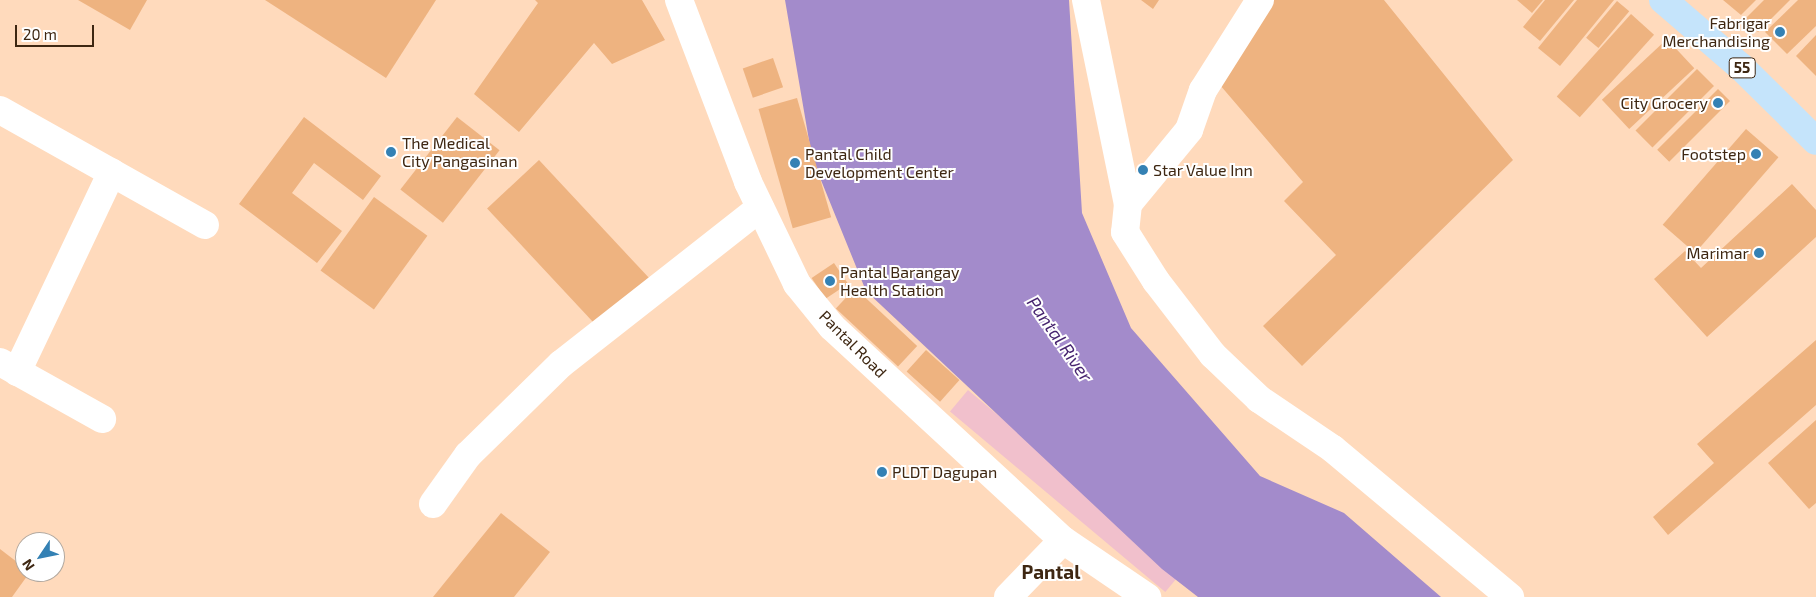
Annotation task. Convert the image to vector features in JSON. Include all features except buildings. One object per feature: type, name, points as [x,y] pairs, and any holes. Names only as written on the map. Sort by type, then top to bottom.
[{"type":"main road","name":"55","points":[[1663,0],[1816,141]]},
{"type":"street","name":"Pantal Road","points":[[679,0],[760,208],[797,284],[832,328],[1063,540],[1147,597]]},
{"type":"street","points":[[1086,0],[1128,204],[1125,232],[1156,282],[1208,347],[1259,399],[1333,449],[1510,597]]},
{"type":"street","points":[[1128,204],[1189,130],[1204,90],[1260,0]]},
{"type":"street","points":[[0,110],[205,224]]},
{"type":"street","points":[[102,419],[8,367],[112,172]]},
{"type":"street","points":[[433,504],[468,455],[561,364],[760,208]]},
{"type":"street","points":[[1008,597],[1063,540]]},
{"type":"shaded area","points":[[968,390],[1183,571],[1165,592],[950,411]]},
{"type":"water","name":"Pantal River","points":[[785,0],[1069,0],[1082,213],[1131,328],[1260,476],[1344,513],[1441,597],[1198,597],[1162,569],[866,291],[812,158]]},
{"type":"place","name":"Fabrigar Merchandising","points":[[1780,32]]},
{"type":"place","name":"City Grocery","points":[[1718,103]]},
{"type":"place","name":"The Medical City Pangasinan","points":[[391,152]]},
{"type":"place","name":"Footstep","points":[[1756,154]]},
{"type":"place","name":"Pantal Child Development Center","points":[[795,163]]},
{"type":"place","name":"Star Value Inn","points":[[1143,170]]},
{"type":"place","name":"Marimar","points":[[1759,253]]},
{"type":"place","name":"Pantal Barangay Health Station","points":[[830,281]]},
{"type":"place","name":"PLDT Dagupan","points":[[882,472]]},
{"type":"district","name":"Pantal","points":[[1051,572]]}]
